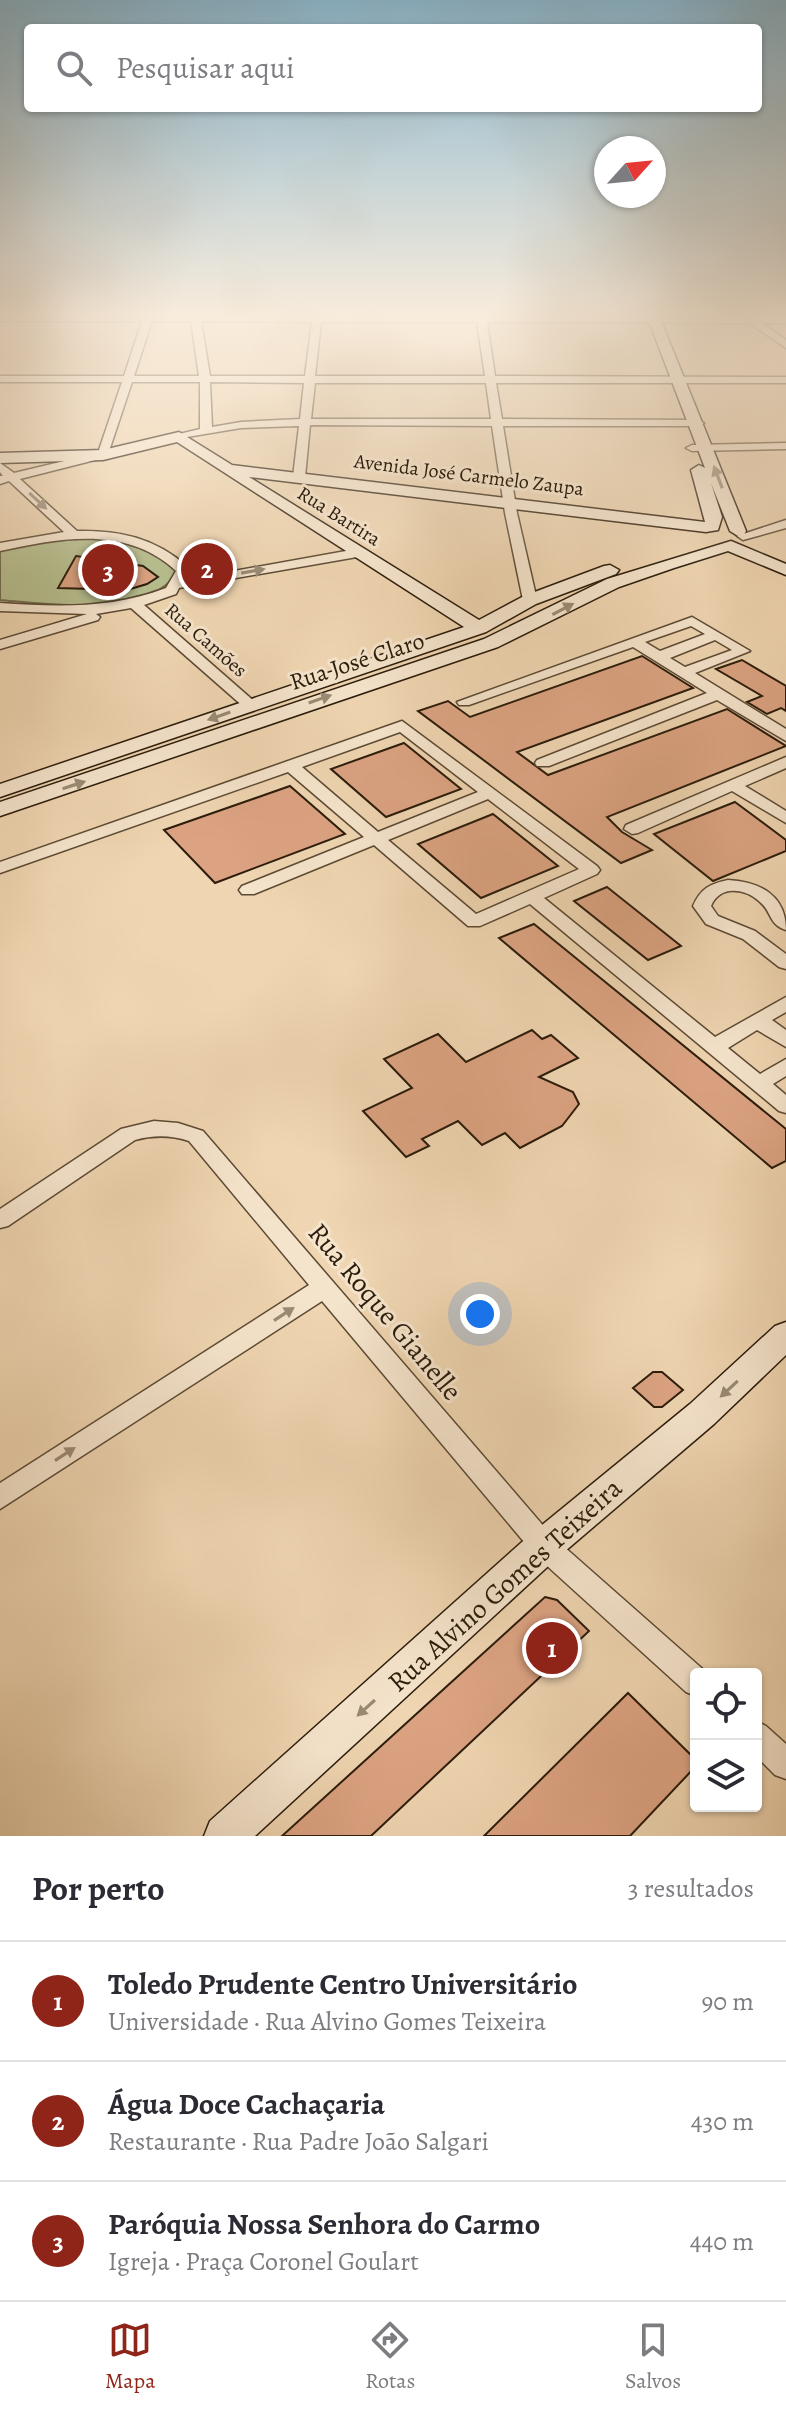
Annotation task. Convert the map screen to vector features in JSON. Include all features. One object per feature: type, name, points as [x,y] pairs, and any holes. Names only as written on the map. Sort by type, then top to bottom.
[{"type":"street","points":[[103,455],[122,402]]},
{"type":"street","points":[[205,402],[206,430]]},
{"type":"street","points":[[275,501],[300,483],[308,402]]},
{"type":"street","points":[[493,402],[530,600]]},
{"type":"street","points":[[676,402],[689,423]]},
{"type":"street","points":[[684,402],[689,423],[736,540],[786,570]]},
{"type":"street","points":[[6,478],[206,430],[306,422],[689,423]]},
{"type":"street","name":"Rua Bartira","points":[[179,437],[275,501],[479,628]]},
{"type":"street","points":[[699,448],[786,446]]},
{"type":"street","points":[[699,448],[714,517],[703,532]]},
{"type":"street","points":[[0,450],[69,450],[103,455]]},
{"type":"street","points":[[0,458],[103,455]]},
{"type":"street","points":[[0,466],[6,478],[75,536]]},
{"type":"street","name":"Avenida José Carmelo Zaupa","points":[[226,469],[300,483],[703,532],[736,540]]},
{"type":"street","name":"Avenida José Carmelo Zaupa","points":[[245,481],[300,483]]},
{"type":"street","points":[[736,540],[786,524]]},
{"type":"street","name":"Rua José Claro","points":[[0,791],[479,628],[530,600],[703,532]]},
{"type":"street","points":[[0,547],[57,536],[124,537],[155,546],[173,558],[183,570],[171,591],[130,607],[0,645]]},
{"type":"street","points":[[736,540],[786,557]]},
{"type":"street","name":"Rua José Claro","points":[[0,809],[491,643],[536,624],[611,584],[736,540]]},
{"type":"street","points":[[176,585],[357,553]]},
{"type":"street","points":[[0,607],[51,611],[130,607]]},
{"type":"street","name":"Rua Camões","points":[[130,607],[250,705]]},
{"type":"street","points":[[51,611],[55,629]]},
{"type":"street","points":[[464,702],[692,621],[743,651],[684,672]]},
{"type":"street","points":[[658,657],[716,635]]},
{"type":"street","points":[[633,641],[786,736]]},
{"type":"street","points":[[543,763],[718,694]]},
{"type":"street","points":[[0,868],[402,726],[591,870],[474,922],[291,766]]},
{"type":"street","points":[[632,829],[786,762]]},
{"type":"street","points":[[735,786],[786,818]]},
{"type":"street","points":[[248,890],[490,793]]},
{"type":"street","points":[[786,924],[778,918],[777,906],[772,899],[752,888],[728,886],[709,893],[702,906],[712,920],[749,935],[786,963]]},
{"type":"street","points":[[532,897],[786,1106]]},
{"type":"street","points":[[714,1047],[786,1003]]},
{"type":"street","points":[[755,1023],[768,1026],[786,1040]]},
{"type":"street","points":[[759,1084],[786,1066]]},
{"type":"street","name":"Rua Roque Gianelle","points":[[0,1220],[128,1134],[149,1128],[173,1128],[196,1136],[544,1546],[690,1677]]},
{"type":"street","points":[[0,1497],[325,1287]]},
{"type":"street","name":"Rua Alvino Gomes Teixeira","points":[[225,1836],[544,1546],[702,1414],[786,1335]]},
{"type":"street","points":[[760,1740],[786,1764]]},
{"type":"green space","points":[[57,538],[106,539],[138,545],[166,560],[177,572],[164,587],[145,597],[122,603],[70,605],[0,600],[0,550]]},
{"type":"building","points":[[76,556],[143,566],[158,577],[127,590],[58,588]]},
{"type":"building","points":[[642,656],[693,688],[517,752],[548,775],[727,709],[786,746],[607,817],[622,832],[652,850],[621,863],[418,711],[448,701],[470,717]]},
{"type":"building","points":[[742,660],[786,686],[786,711],[781,708],[767,714],[747,702],[762,696],[716,669]]},
{"type":"building","points":[[404,743],[461,789],[386,817],[331,769]]},
{"type":"building","points":[[290,786],[345,834],[215,883],[164,830]]},
{"type":"building","points":[[735,802],[786,840],[786,851],[713,881],[654,834]]},
{"type":"building","points":[[493,814],[558,866],[481,898],[418,844]]},
{"type":"building","points":[[607,887],[681,946],[648,960],[574,901]]},
{"type":"building","points":[[534,924],[786,1129],[786,1161],[772,1168],[499,938]]},
{"type":"building","points":[[532,1030],[542,1039],[551,1035],[578,1058],[539,1077],[573,1092],[579,1104],[562,1126],[520,1148],[505,1133],[482,1145],[458,1121],[422,1139],[429,1146],[406,1157],[363,1111],[412,1088],[384,1059],[438,1034],[466,1062]]},
{"type":"building","points":[[653,1372],[662,1372],[683,1390],[662,1407],[654,1407],[633,1388]]},
{"type":"building","points":[[545,1597],[557,1600],[589,1631],[371,1836],[282,1836]]},
{"type":"building","points":[[628,1693],[690,1754],[690,1772],[630,1836],[484,1836]]},
{"type":"place","name":"Água Doce Cachaçaria","points":[[207,569]]},
{"type":"place","name":"Paróquia Nossa Senhora do Carmo","points":[[108,570]]},
{"type":"place","name":"Toledo Prudente Centro Universitário","points":[[552,1648]]}]
